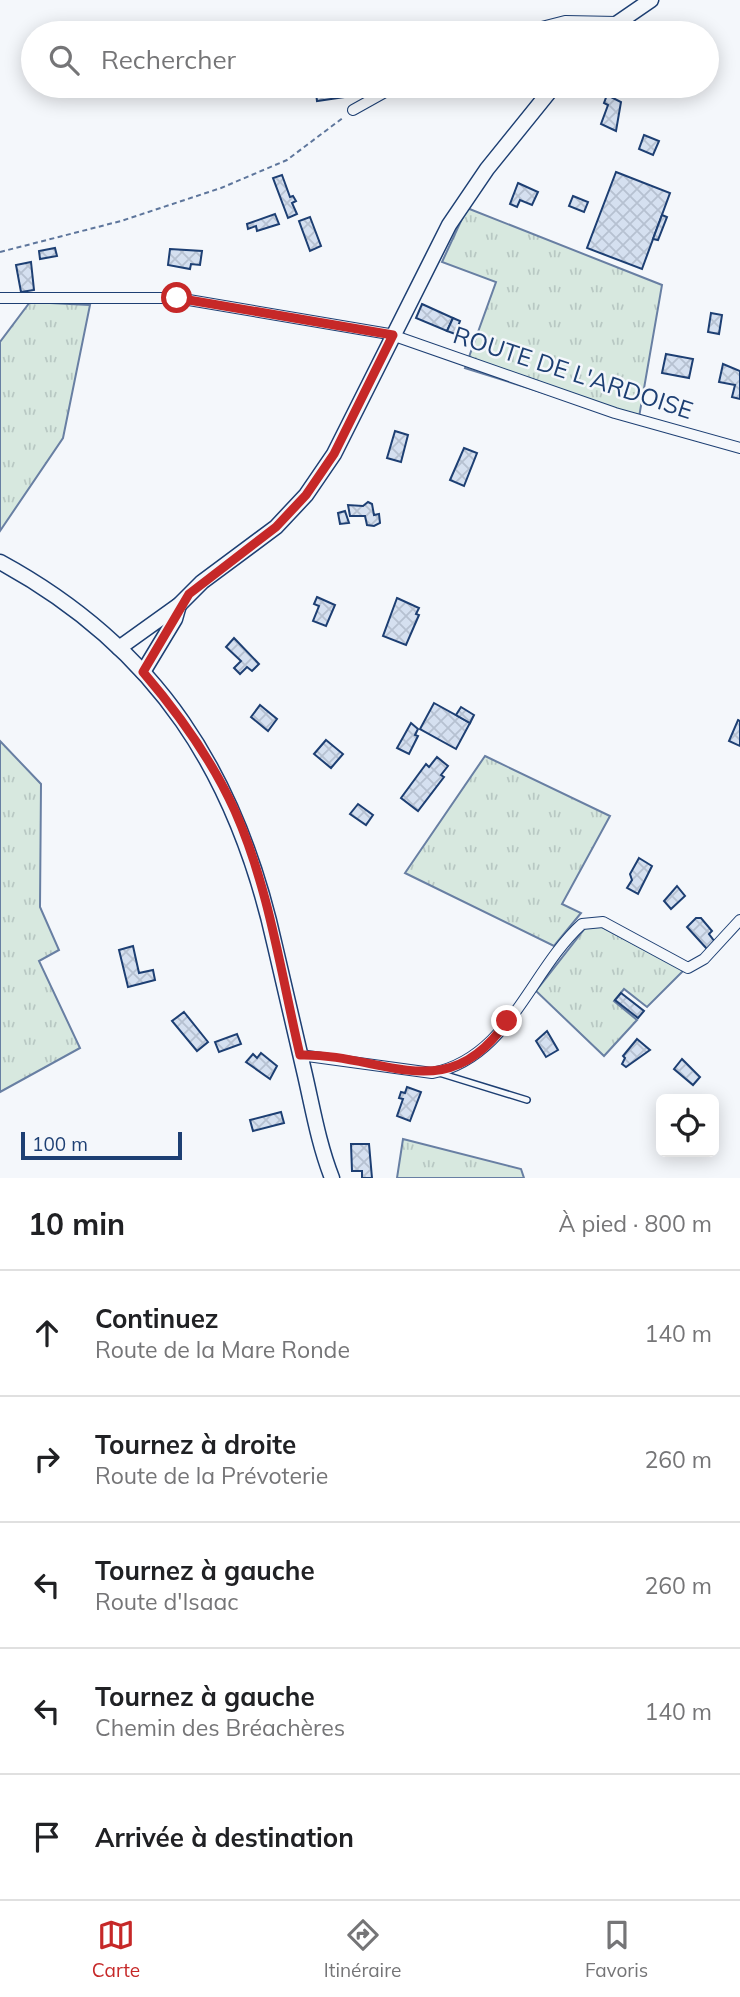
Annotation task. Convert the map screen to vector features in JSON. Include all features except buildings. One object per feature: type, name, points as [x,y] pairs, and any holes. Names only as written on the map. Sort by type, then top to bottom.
[{"type":"street","points":[[619,21],[651,0]]},
{"type":"street","points":[[353,110],[374,98]]},
{"type":"street","points":[[119,648],[179,605],[202,582],[276,527],[306,495],[334,454],[426,267],[470,192],[544,98]]},
{"type":"street","name":"ROUTE DE L'ARDOISE","points":[[0,298],[177,298],[393,335],[615,414],[740,448]]},
{"type":"street","points":[[0,562],[67,604],[143,672],[189,730],[234,810],[258,876],[318,1134],[332,1178]]},
{"type":"street","points":[[143,672],[175,619],[179,605]]},
{"type":"street","points":[[300,1055],[436,1072],[466,1061],[498,1035],[582,924],[604,922],[688,968],[704,959],[740,920]]},
{"type":"lane","points":[[436,1072],[527,1100]]},
{"type":"path","points":[[0,252],[121,221],[221,188],[287,160],[353,110]]},
{"type":"green space","points":[[467,208],[662,285],[638,423],[465,368],[496,282],[442,262]]},
{"type":"green space","points":[[30,302],[90,305],[63,438],[0,531],[0,342]]},
{"type":"green space","points":[[0,741],[41,784],[40,907],[59,950],[39,961],[80,1048],[0,1092]]},
{"type":"green space","points":[[485,756],[610,816],[562,904],[581,913],[554,946],[405,873]]},
{"type":"green space","points":[[598,925],[684,970],[647,1007],[624,989],[614,1001],[637,1020],[604,1056],[536,991],[586,927]]},
{"type":"green space","points":[[403,1139],[521,1169],[524,1178],[397,1178]]},
{"type":"route","points":[[177,298],[393,335],[334,454],[306,495],[276,527],[189,594],[179,605],[175,619],[143,672],[202,750],[248,843],[275,943],[300,1055],[432,1073],[466,1061],[498,1035],[507,1021]]}]
